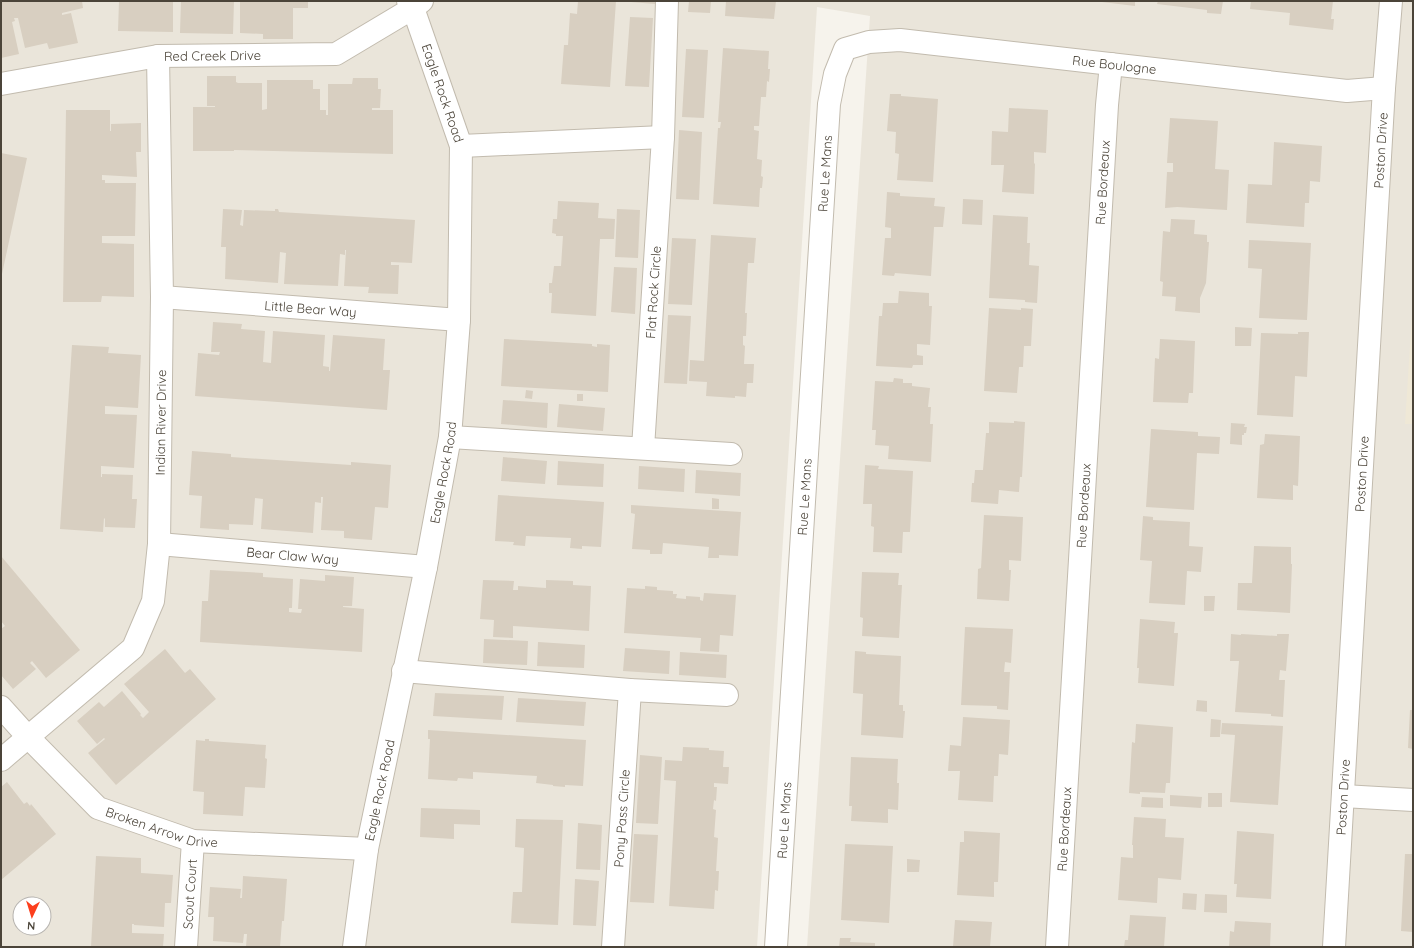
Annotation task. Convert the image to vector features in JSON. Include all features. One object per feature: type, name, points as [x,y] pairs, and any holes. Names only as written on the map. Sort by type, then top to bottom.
[{"type":"street","name":"Flat Rock Circle","points":[[643,448],[663,137],[667,1]]},
{"type":"street","name":"Poston Drive","points":[[1334,947],[1384,88],[1391,1]]},
{"type":"street","name":"Red Creek Drive","points":[[1,84],[158,56],[336,54],[414,3]]},
{"type":"street","name":"Eagle Rock Road","points":[[354,947],[367,849],[403,671],[426,567],[450,437],[459,320],[461,146],[414,3]]},
{"type":"street","name":"Rue Boulogne","points":[[845,49],[869,42],[900,40],[1347,91],[1384,88]]},
{"type":"street","name":"Rue Le Mans","points":[[776,947],[829,104],[835,74],[845,49]]},
{"type":"street","name":"Indian River Drive","points":[[1,760],[133,648],[152,601],[159,544],[162,298],[158,56]]},
{"type":"street","name":"Rue Bordeaux","points":[[1057,947],[1106,121],[1111,64]]},
{"type":"street","points":[[461,146],[663,137]]},
{"type":"street","name":"Little Bear Way","points":[[162,298],[459,320]]},
{"type":"street","points":[[450,437],[731,454]]},
{"type":"street","name":"Bear Claw Way","points":[[159,544],[426,567]]},
{"type":"street","points":[[403,671],[630,690],[727,695]]},
{"type":"street","name":"Pony Pass Circle","points":[[613,947],[630,690]]},
{"type":"street","name":"Broken Arrow Drive","points":[[1,707],[28,737],[98,808],[193,841],[367,849]]},
{"type":"street","points":[[1343,796],[1413,800]]},
{"type":"street","name":"Scout Court","points":[[186,947],[193,841]]},
{"type":"shaded area","points":[[1,1],[1413,1],[1413,947],[807,947],[870,16],[817,7],[757,947],[1,947]]},
{"type":"shaded area","points":[[1413,299],[1413,424],[1405,424]]},
{"type":"building","points":[[1,1],[82,1],[83,8],[62,13],[62,15],[71,13],[78,43],[49,49],[47,43],[25,48],[18,18],[14,18],[15,21],[12,22],[19,54],[1,58]]},
{"type":"building","points":[[119,1],[173,1],[173,32],[118,31]]},
{"type":"building","points":[[181,1],[234,1],[233,34],[180,33]]},
{"type":"building","points":[[240,1],[308,1],[308,8],[293,8],[293,39],[263,39],[263,34],[240,33]]},
{"type":"building","points":[[578,1],[616,1],[610,87],[561,84],[564,45],[568,45],[570,13],[577,14]]},
{"type":"building","points":[[655,1],[655,4],[631,2]]},
{"type":"building","points":[[689,1],[711,1],[710,13],[688,12]]},
{"type":"building","points":[[726,1],[776,1],[774,19],[725,16]]},
{"type":"building","points":[[1135,1],[1135,6],[1102,2]]},
{"type":"building","points":[[1158,1],[1223,1],[1221,14],[1207,13],[1207,10],[1157,4]]},
{"type":"building","points":[[1251,1],[1333,1],[1331,19],[1334,19],[1333,30],[1289,25],[1290,13],[1250,9]]},
{"type":"building","points":[[630,17],[653,18],[649,87],[625,86]]},
{"type":"building","points":[[723,48],[769,51],[768,69],[770,69],[769,82],[767,81],[766,97],[761,97],[759,126],[754,126],[754,130],[759,131],[757,159],[762,160],[761,176],[763,177],[762,188],[760,188],[759,207],[713,204],[718,128],[720,128],[721,122],[718,122]]},
{"type":"building","points":[[686,49],[708,50],[704,118],[682,117]]},
{"type":"building","points":[[207,76],[236,76],[236,82],[238,83],[262,83],[262,110],[267,109],[267,80],[313,80],[313,89],[320,89],[320,110],[326,110],[326,115],[328,115],[328,84],[352,84],[353,78],[378,78],[378,89],[381,89],[380,108],[372,108],[372,110],[393,110],[393,154],[234,150],[193,151],[193,107],[215,107],[207,106]]},
{"type":"building","points":[[890,94],[938,99],[933,182],[897,180],[899,154],[895,153],[896,132],[887,131]]},
{"type":"building","points":[[1009,108],[1048,110],[1046,153],[1034,152],[1034,194],[1002,192],[1004,165],[991,165],[992,131],[1008,132]]},
{"type":"building","points":[[66,110],[110,110],[110,131],[111,124],[141,123],[141,152],[136,152],[137,177],[102,175],[102,180],[105,180],[105,183],[136,183],[135,236],[102,236],[102,243],[134,244],[134,297],[102,296],[101,302],[63,302]]},
{"type":"building","points":[[1170,118],[1218,121],[1215,169],[1229,170],[1227,210],[1177,207],[1165,208],[1167,172],[1173,172],[1173,163],[1167,163]]},
{"type":"building","points":[[679,130],[702,132],[699,200],[676,199]]},
{"type":"building","points":[[1274,142],[1322,146],[1320,182],[1310,181],[1309,203],[1305,203],[1304,227],[1246,223],[1248,184],[1272,185]]},
{"type":"building","points":[[1,153],[27,158],[2,274],[1,274]]},
{"type":"building","points":[[887,192],[900,193],[900,196],[935,198],[934,206],[945,207],[943,227],[934,227],[931,276],[895,273],[894,276],[882,275],[885,238],[891,238],[891,228],[885,227]]},
{"type":"building","points":[[963,199],[983,200],[982,225],[962,224]]},
{"type":"building","points":[[558,201],[599,203],[598,218],[615,219],[614,239],[600,239],[596,316],[551,313],[552,293],[549,293],[549,283],[552,283],[554,266],[561,266],[563,236],[556,236],[556,234],[552,233],[553,219],[557,219]]},
{"type":"building","points":[[223,209],[242,210],[240,225],[243,226],[244,210],[275,211],[275,209],[278,209],[279,212],[415,220],[412,263],[391,262],[391,265],[399,265],[398,294],[368,293],[369,287],[344,286],[346,250],[345,255],[340,254],[338,286],[284,284],[286,253],[280,252],[278,283],[225,279],[226,247],[221,247]]},
{"type":"building","points":[[617,209],[640,210],[638,258],[615,257]]},
{"type":"building","points":[[993,215],[1028,217],[1027,243],[1030,243],[1029,265],[1039,266],[1037,303],[1025,302],[1025,300],[989,298]]},
{"type":"building","points":[[1171,219],[1195,220],[1194,234],[1207,235],[1207,242],[1209,242],[1206,283],[1200,298],[1200,313],[1175,311],[1176,297],[1162,296],[1163,282],[1160,281],[1163,231],[1170,232]]},
{"type":"building","points":[[711,235],[756,238],[754,263],[748,263],[745,313],[747,313],[746,336],[743,336],[743,345],[745,346],[744,364],[754,364],[753,383],[747,383],[746,397],[735,396],[735,398],[706,396],[707,382],[689,381],[690,360],[704,361]]},
{"type":"building","points":[[672,238],[696,239],[692,305],[668,304]]},
{"type":"building","points":[[1249,240],[1311,243],[1307,320],[1259,318],[1262,269],[1248,268]]},
{"type":"building","points":[[614,267],[637,268],[635,314],[611,312]]},
{"type":"building","points":[[899,291],[929,293],[929,306],[932,306],[930,345],[917,344],[917,355],[923,356],[923,365],[913,365],[912,368],[876,366],[879,316],[882,316],[883,303],[898,303]]},
{"type":"building","points":[[989,308],[1021,310],[1021,308],[1033,309],[1031,346],[1024,346],[1023,367],[1019,367],[1017,393],[984,391]]},
{"type":"building","points":[[668,315],[691,316],[687,384],[664,383]]},
{"type":"building","points":[[213,322],[242,324],[241,329],[265,331],[263,362],[271,363],[273,331],[325,335],[323,366],[329,367],[329,371],[333,335],[385,339],[383,370],[390,370],[387,410],[195,396],[198,353],[219,355],[220,352],[211,352]]},
{"type":"building","points":[[1235,327],[1252,328],[1251,346],[1235,346]]},
{"type":"building","points":[[1298,332],[1309,332],[1307,377],[1295,376],[1293,417],[1257,415],[1261,333],[1298,334]]},
{"type":"building","points":[[504,339],[592,344],[592,346],[597,347],[597,344],[610,345],[608,392],[501,386]]},
{"type":"building","points":[[1160,339],[1195,341],[1193,393],[1189,393],[1188,403],[1153,402],[1155,358],[1159,359]]},
{"type":"building","points":[[72,345],[109,347],[108,353],[141,355],[138,408],[105,406],[105,414],[137,415],[134,468],[101,466],[101,477],[102,474],[133,475],[132,499],[137,499],[135,528],[105,527],[104,518],[103,532],[60,529]]},
{"type":"building","points":[[894,378],[903,379],[903,383],[912,383],[912,386],[930,388],[928,407],[931,407],[930,424],[933,424],[931,462],[888,459],[889,446],[875,445],[876,430],[872,430],[875,381],[893,382]]},
{"type":"building","points":[[526,390],[533,391],[532,399],[525,398]]},
{"type":"building","points":[[577,394],[583,394],[583,401],[577,401]]},
{"type":"building","points":[[503,400],[548,403],[547,428],[501,424]]},
{"type":"building","points":[[559,404],[605,408],[603,431],[557,427]]},
{"type":"building","points":[[1014,421],[1025,422],[1022,477],[1020,477],[1019,492],[999,490],[998,504],[971,502],[972,483],[974,483],[975,470],[983,470],[986,433],[989,433],[989,422],[1014,423]]},
{"type":"building","points":[[1231,423],[1245,424],[1244,427],[1247,427],[1246,433],[1242,435],[1242,445],[1230,444]]},
{"type":"building","points":[[1151,429],[1198,432],[1198,436],[1220,437],[1219,454],[1197,453],[1194,510],[1146,507]]},
{"type":"building","points":[[1265,434],[1300,436],[1298,486],[1293,485],[1293,500],[1257,498],[1260,445],[1264,444]]},
{"type":"building","points":[[192,451],[231,454],[231,457],[351,465],[351,462],[391,465],[388,508],[375,507],[372,540],[344,538],[344,531],[321,530],[323,497],[321,497],[321,503],[315,502],[313,533],[261,529],[263,499],[255,498],[253,525],[229,524],[229,530],[200,528],[202,496],[189,495]]},
{"type":"building","points":[[503,457],[547,461],[545,484],[501,481]]},
{"type":"building","points":[[558,461],[604,464],[603,487],[557,485]]},
{"type":"building","points":[[865,465],[879,466],[878,469],[913,471],[910,532],[903,532],[902,553],[873,552],[874,527],[871,526],[872,504],[863,504]]},
{"type":"building","points":[[639,466],[685,469],[684,492],[638,489]]},
{"type":"building","points":[[696,470],[741,473],[740,496],[695,493]]},
{"type":"building","points":[[498,495],[604,502],[601,547],[582,546],[582,549],[570,548],[571,538],[526,536],[525,546],[513,545],[514,542],[495,541]]},
{"type":"building","points":[[712,498],[719,499],[719,509],[712,509]]},
{"type":"building","points":[[631,505],[741,512],[738,556],[719,555],[719,558],[708,558],[709,547],[663,543],[662,554],[650,554],[650,550],[632,549],[635,514],[631,513]]},
{"type":"building","points":[[984,515],[1023,517],[1021,561],[1009,560],[1009,570],[1011,570],[1009,601],[977,599],[978,569],[981,568]]},
{"type":"building","points":[[1143,516],[1153,517],[1153,520],[1190,522],[1189,546],[1203,547],[1201,572],[1187,571],[1185,605],[1149,603],[1152,561],[1140,560]]},
{"type":"building","points":[[1254,546],[1291,547],[1292,564],[1290,613],[1237,610],[1238,583],[1252,583]]},
{"type":"building","points":[[1,556],[80,650],[46,678],[32,661],[30,663],[36,669],[13,689],[1,675],[1,629],[5,626],[1,621]]},
{"type":"building","points":[[210,570],[263,573],[263,577],[293,579],[292,608],[289,608],[289,612],[301,613],[302,609],[298,609],[300,579],[325,581],[325,575],[354,577],[352,606],[343,607],[364,609],[362,652],[200,642],[202,601],[208,601]]},
{"type":"building","points":[[862,572],[899,573],[898,585],[902,585],[899,638],[862,636],[863,618],[860,617]]},
{"type":"building","points":[[483,580],[514,581],[513,590],[518,590],[518,586],[546,588],[546,580],[573,581],[573,585],[591,586],[589,631],[513,626],[513,638],[493,637],[494,620],[480,619]]},
{"type":"building","points":[[645,586],[657,587],[657,590],[673,591],[673,594],[677,594],[676,598],[686,599],[686,596],[700,597],[700,600],[703,601],[704,593],[736,595],[733,636],[720,635],[719,652],[700,651],[701,638],[624,633],[627,588],[645,589]]},
{"type":"building","points":[[1204,596],[1215,596],[1214,611],[1204,611]]},
{"type":"building","points":[[1140,619],[1175,622],[1174,633],[1178,633],[1174,686],[1138,683],[1139,668],[1137,668]]},
{"type":"building","points":[[965,627],[1013,629],[1011,663],[1005,662],[1004,672],[1010,672],[1008,710],[997,709],[997,706],[961,705]]},
{"type":"building","points":[[1231,634],[1277,636],[1277,634],[1289,634],[1286,671],[1280,670],[1279,680],[1285,680],[1283,717],[1271,716],[1271,714],[1235,712],[1239,661],[1230,661]]},
{"type":"building","points":[[484,639],[528,641],[527,665],[483,663]]},
{"type":"building","points":[[538,642],[585,645],[584,668],[537,666]]},
{"type":"building","points":[[625,648],[670,651],[669,674],[623,671]]},
{"type":"building","points":[[165,649],[185,673],[190,669],[216,699],[116,785],[88,753],[105,739],[104,738],[97,744],[77,721],[99,702],[104,707],[122,691],[143,718],[149,712],[124,684]]},
{"type":"building","points":[[855,651],[866,652],[866,654],[901,656],[899,705],[903,705],[903,711],[905,711],[903,738],[861,735],[863,694],[853,693]]},
{"type":"building","points":[[680,652],[727,655],[726,678],[679,675]]},
{"type":"building","points":[[435,693],[504,696],[502,720],[433,716]]},
{"type":"building","points":[[518,698],[586,702],[584,726],[516,722]]},
{"type":"building","points":[[1197,700],[1207,701],[1207,712],[1196,711]]},
{"type":"building","points":[[1410,710],[1413,710],[1413,749],[1408,748]]},
{"type":"building","points":[[963,717],[1010,720],[1008,755],[999,754],[998,776],[994,776],[993,802],[958,800],[960,771],[948,771],[950,745],[961,746]]},
{"type":"building","points":[[1211,719],[1221,720],[1220,737],[1210,737]]},
{"type":"building","points":[[1222,723],[1283,726],[1278,805],[1230,802],[1235,735],[1221,734]]},
{"type":"building","points":[[1136,724],[1173,727],[1170,783],[1166,783],[1165,793],[1129,793],[1132,742],[1135,743]]},
{"type":"building","points":[[428,730],[586,740],[583,786],[565,785],[565,787],[536,783],[537,776],[473,772],[473,779],[458,778],[457,781],[428,779],[430,739],[428,739]]},
{"type":"building","points":[[205,739],[209,739],[209,741],[266,745],[265,758],[267,759],[265,788],[245,787],[243,816],[203,814],[204,792],[193,791],[196,740],[205,741]]},
{"type":"building","points":[[683,747],[709,748],[709,750],[724,751],[723,767],[729,767],[728,784],[714,783],[714,787],[717,787],[716,801],[714,800],[713,809],[716,810],[714,837],[718,838],[716,871],[719,871],[718,891],[715,890],[714,909],[669,906],[676,781],[664,780],[665,760],[682,761]]},
{"type":"building","points":[[640,755],[662,757],[658,824],[636,823]]},
{"type":"building","points":[[851,757],[898,759],[898,810],[888,809],[888,823],[851,821],[852,806],[849,806]]},
{"type":"building","points":[[7,782],[24,804],[27,802],[30,806],[31,804],[56,834],[1,880],[1,787]]},
{"type":"building","points":[[1208,793],[1222,793],[1222,807],[1208,807]]},
{"type":"building","points":[[1170,795],[1202,797],[1201,808],[1170,806]]},
{"type":"building","points":[[1142,797],[1163,798],[1163,808],[1141,807]]},
{"type":"building","points":[[421,808],[480,810],[480,825],[454,824],[454,839],[420,837]]},
{"type":"building","points":[[1134,817],[1166,819],[1165,837],[1184,838],[1181,880],[1158,878],[1157,903],[1118,900],[1121,857],[1133,858],[1132,845]]},
{"type":"building","points":[[516,819],[563,820],[558,925],[511,923],[513,892],[522,892],[524,848],[515,847]]},
{"type":"building","points":[[578,823],[602,825],[600,870],[576,869]]},
{"type":"building","points":[[964,831],[1000,833],[998,882],[994,882],[994,897],[957,895],[960,842],[964,842]]},
{"type":"building","points":[[1237,831],[1274,834],[1271,899],[1236,897],[1237,884],[1234,884]]},
{"type":"building","points":[[634,834],[658,835],[654,903],[630,902]]},
{"type":"building","points":[[845,844],[893,846],[889,923],[841,920]]},
{"type":"building","points":[[1405,854],[1413,854],[1413,932],[1401,931]]},
{"type":"building","points":[[96,856],[141,858],[141,873],[173,875],[171,903],[165,903],[164,927],[132,924],[132,933],[164,934],[163,947],[91,947]]},
{"type":"building","points":[[907,859],[920,860],[919,872],[907,872]]},
{"type":"building","points":[[243,876],[287,879],[284,921],[282,921],[280,947],[246,947],[247,934],[244,934],[243,943],[213,941],[214,917],[208,917],[210,887],[241,889],[240,898],[242,898]]},
{"type":"building","points":[[575,879],[599,881],[596,926],[573,925]]},
{"type":"building","points":[[1183,893],[1197,894],[1196,910],[1182,909]]},
{"type":"building","points":[[1205,894],[1227,895],[1227,913],[1204,912]]},
{"type":"building","points":[[1130,915],[1166,917],[1164,947],[1124,947],[1125,940],[1128,940]]},
{"type":"building","points":[[955,920],[992,922],[990,947],[953,947]]},
{"type":"building","points":[[1235,921],[1271,923],[1270,947],[1229,947],[1230,931],[1234,932]]},
{"type":"building","points":[[840,938],[851,938],[850,942],[875,943],[875,947],[839,947]]}]
